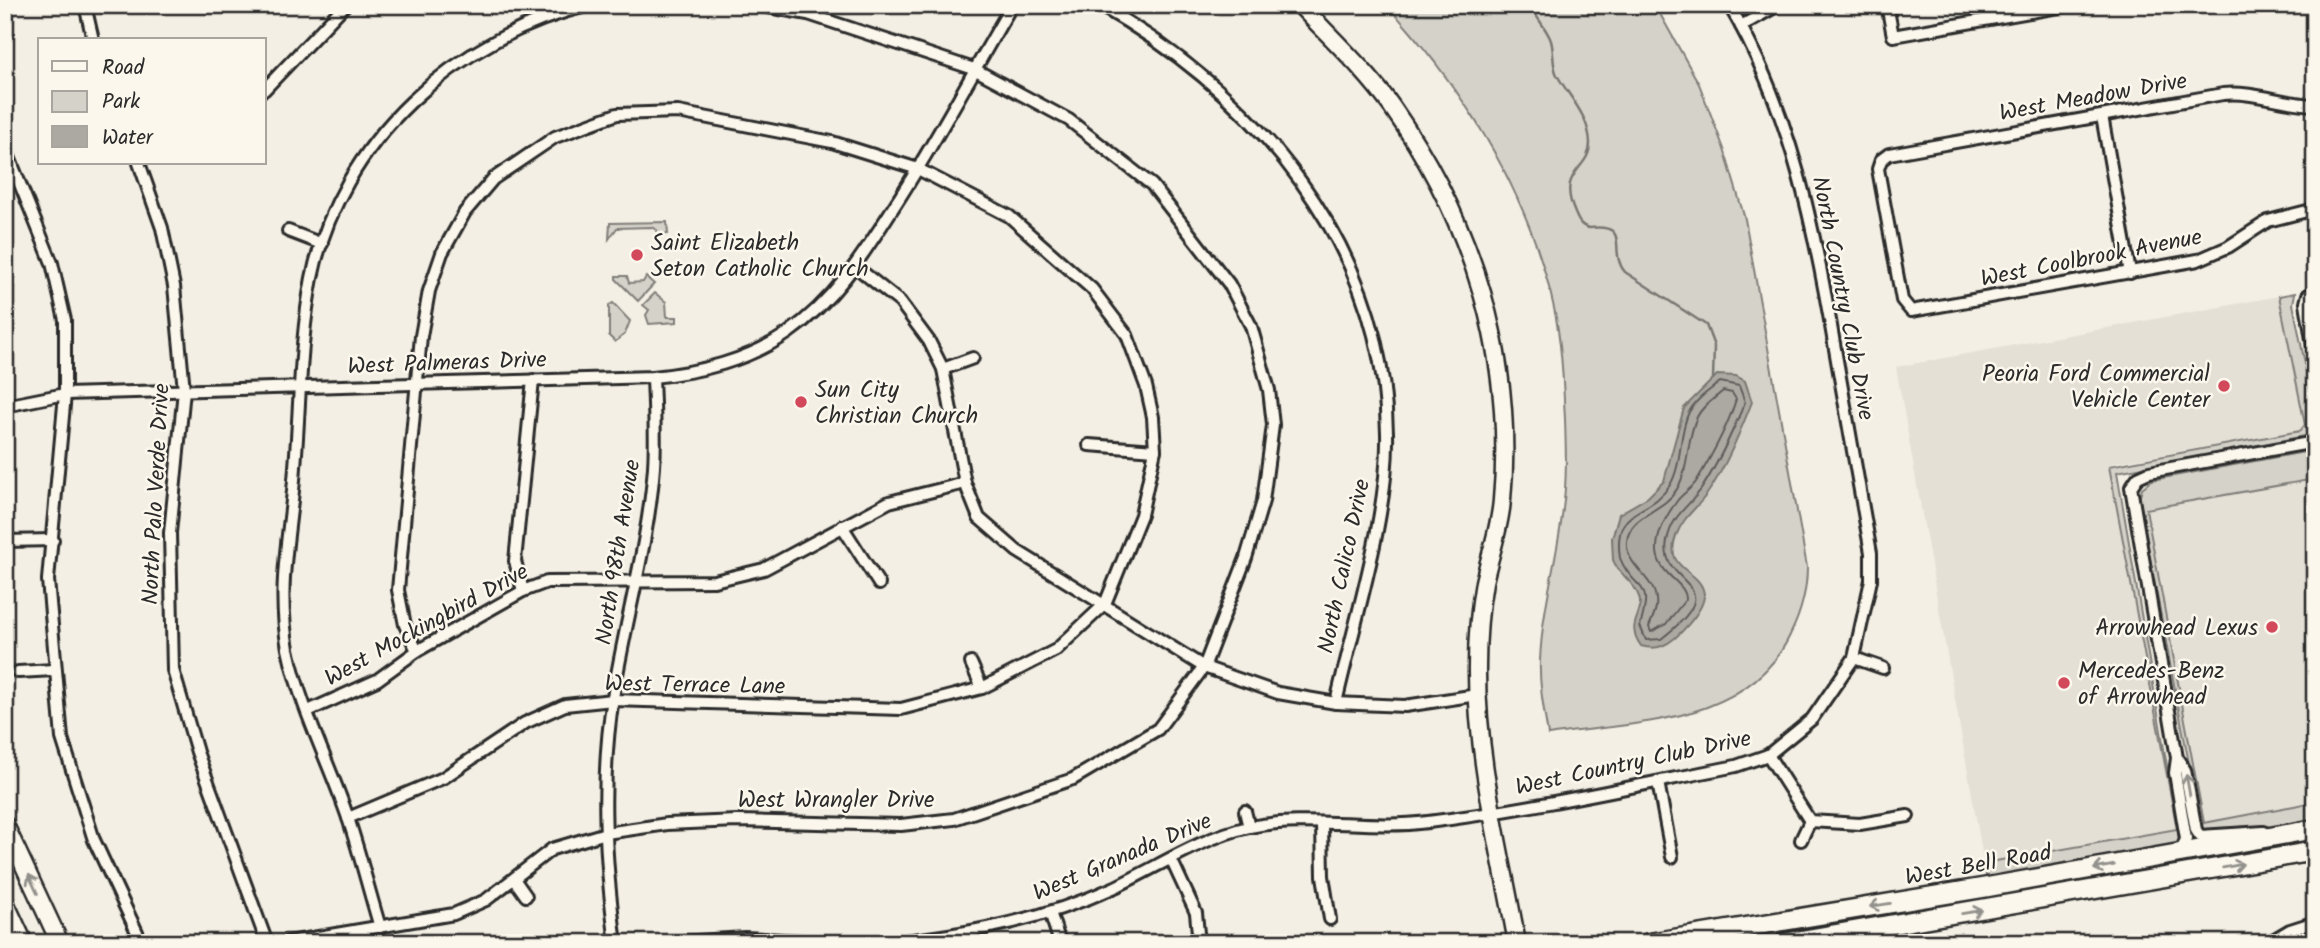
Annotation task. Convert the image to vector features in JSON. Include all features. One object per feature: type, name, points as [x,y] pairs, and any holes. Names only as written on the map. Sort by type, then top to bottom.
[{"type":"main road","name":"West Bell Road","points":[[1649,943],[2315,829]]},
{"type":"main road","points":[[2093,890],[2133,874],[2186,863],[2196,850]]},
{"type":"main road","name":"West Bell Road","points":[[1784,943],[2315,851]]},
{"type":"street","points":[[85,5],[93,38]]},
{"type":"street","points":[[266,88],[345,5]]},
{"type":"street","points":[[380,927],[348,818],[289,651],[281,592],[312,278],[331,217],[360,160],[411,100],[453,65],[512,33],[557,13],[590,5]]},
{"type":"street","name":"West Wrangler Drive","points":[[283,943],[454,914],[486,900],[552,849],[606,833],[667,824],[737,821],[901,825],[954,819],[1073,779],[1158,729],[1204,667],[1245,558],[1263,501],[1273,425],[1269,390],[1251,326],[1229,284],[1152,185],[1069,120],[974,69],[808,15],[757,5]]},
{"type":"street","name":"West Palmeras Drive","points":[[5,406],[65,394],[653,377],[724,365],[789,332],[828,300],[856,267],[918,169],[1012,5]]},
{"type":"street","name":"North Calico Drive","points":[[1099,5],[1147,32],[1221,92],[1255,125],[1331,224],[1355,275],[1378,355],[1387,433],[1380,510],[1336,703]]},
{"type":"street","points":[[1300,5],[1347,54],[1391,106],[1429,168],[1462,230],[1494,332],[1505,415],[1502,502],[1482,598],[1477,695],[1493,811],[1517,943]]},
{"type":"street","name":"North Country Club Drive","points":[[1729,5],[1778,111],[1817,244],[1871,553],[1871,580],[1866,610]]},
{"type":"street","points":[[1887,5],[1893,36],[2070,5]]},
{"type":"street","points":[[1741,26],[1773,8]]},
{"type":"street","name":"West Meadow Drive","points":[[1907,309],[1902,300],[1878,169],[1881,160],[1889,154],[2231,93],[2315,105]]},
{"type":"street","points":[[417,651],[405,625],[398,590],[417,383],[429,291],[442,253],[465,212],[493,179],[555,137],[617,114],[678,111],[832,142],[918,169],[1009,216],[1092,289],[1127,335],[1146,386],[1153,417],[1155,450],[1140,515],[1105,604]]},
{"type":"street","points":[[2102,116],[2130,273]]},
{"type":"street","points":[[5,147],[9,167],[52,263],[65,320],[65,394],[48,580],[62,738],[99,852],[142,943]]},
{"type":"street","name":"North Palo Verde Drive","points":[[142,164],[162,228],[174,286],[184,390],[170,533],[173,670],[197,752],[267,943]]},
{"type":"street","name":"West Coolbrook Avenue","points":[[1907,309],[1919,311],[2209,257],[2267,220],[2315,209]]},
{"type":"street","points":[[288,231],[322,244]]},
{"type":"street","points":[[856,267],[900,302],[929,341],[943,369],[965,483],[979,518],[1017,551],[1204,667],[1278,693],[1336,703],[1405,706],[1477,695]]},
{"type":"street","points":[[2311,292],[2306,307],[2315,358]]},
{"type":"street","points":[[943,369],[973,358]]},
{"type":"street","name":"North 98th Avenue","points":[[616,943],[607,877],[605,778],[613,699],[636,582],[654,469],[653,377]]},
{"type":"street","points":[[523,591],[515,561],[533,380]]},
{"type":"street","points":[[2173,855],[2183,847],[2186,839],[2175,773],[2177,758],[2131,487],[2138,477],[2149,472],[2315,442]]},
{"type":"street","points":[[1089,445],[1155,450]]},
{"type":"street","name":"West Mockingbird Drive","points":[[308,711],[377,680],[417,651],[523,591],[547,582],[714,581],[764,569],[889,502],[965,483]]},
{"type":"street","points":[[842,526],[878,584]]},
{"type":"street","points":[[5,541],[53,540]]},
{"type":"street","name":"West Terrace Lane","points":[[348,818],[443,778],[525,723],[565,705],[613,699],[901,709],[982,688],[1056,650],[1105,604]]},
{"type":"street","name":"West Country Club Drive","points":[[1493,811],[1658,782],[1736,766],[1768,755],[1812,719],[1854,658],[1866,610]]},
{"type":"street","points":[[1854,658],[1883,668]]},
{"type":"street","points":[[971,663],[982,688]]},
{"type":"street","points":[[18,672],[54,670]]},
{"type":"street","points":[[1768,755],[1810,821]]},
{"type":"street","points":[[2177,758],[2185,771],[2196,830],[2196,850]]},
{"type":"street","points":[[1658,782],[1672,857]]},
{"type":"street","name":"West Granada Drive","points":[[1245,811],[1249,827]]},
{"type":"street","name":"West Granada Drive","points":[[888,943],[928,941],[988,931],[1050,912],[1112,889],[1212,839],[1249,827],[1285,822],[1426,823],[1493,811]]},
{"type":"street","points":[[1810,821],[1860,824],[1908,816]]},
{"type":"street","points":[[1801,840],[1810,821]]},
{"type":"street","points":[[1322,823],[1323,876],[1330,919]]},
{"type":"street","points":[[5,825],[60,943]]},
{"type":"street","points":[[2196,830],[2200,836],[2207,838],[2249,832],[2287,834]]},
{"type":"street","points":[[1171,859],[1195,913],[1199,943]]},
{"type":"street","points":[[514,879],[526,896]]},
{"type":"street","points":[[5,902],[24,943]]},
{"type":"street","points":[[1050,912],[1060,943]]},
{"type":"street","points":[[2268,943],[2290,930],[2315,922]]},
{"type":"street","points":[[664,943],[745,938],[844,943]]},
{"type":"shaded area","points":[[2279,296],[2305,425],[2300,431],[2113,463],[2113,482],[2177,829],[1984,863],[1896,367]]},
{"type":"shaded area","points":[[2315,479],[2315,802],[2204,823],[2146,509]]},
{"type":"green space","points":[[1387,5],[1655,5],[1699,84],[1724,149],[1745,219],[1807,567],[1805,594],[1797,619],[1771,665],[1746,687],[1717,703],[1685,714],[1651,721],[1548,735],[1540,661],[1563,509],[1566,464],[1562,363],[1554,308],[1543,265],[1511,184],[1468,108],[1416,38]]},
{"type":"green space","points":[[667,222],[668,234],[657,234],[657,230],[651,227],[617,228],[609,239],[610,223]]},
{"type":"green space","points":[[616,276],[627,276],[629,283],[643,282],[646,277],[654,284],[638,301]]},
{"type":"green space","points":[[655,293],[666,302],[667,317],[677,317],[677,322],[649,324],[646,315],[649,310],[643,305]]},
{"type":"green space","points":[[2295,293],[2293,304],[2315,414],[2315,431],[2310,435],[2117,472],[2180,843],[2177,846],[1987,881],[1984,863],[2177,829],[2109,466],[2300,431],[2305,425],[2279,296]]},
{"type":"green space","points":[[613,303],[630,321],[625,334],[615,342],[609,336],[609,305]]},
{"type":"green space","points":[[2315,452],[2315,479],[2146,509],[2204,823],[2315,802],[2315,822],[2284,828],[2202,832],[2139,500],[2142,488],[2152,480]]},
{"type":"water","points":[[1717,375],[1736,376],[1745,381],[1752,402],[1720,472],[1707,494],[1682,524],[1673,548],[1678,563],[1697,579],[1701,586],[1703,601],[1689,624],[1675,638],[1654,648],[1641,646],[1634,631],[1639,597],[1613,560],[1612,538],[1619,514],[1648,497],[1664,481],[1684,408]]},
{"type":"waterway","points":[[1530,5],[1550,38],[1557,75],[1583,116],[1589,133],[1589,152],[1571,179],[1569,188],[1577,218],[1586,227],[1611,230],[1615,234],[1620,264],[1625,272],[1706,325],[1714,346],[1713,379]]},
{"type":"place","name":"Saint Elizabeth Seton Catholic Church","points":[[637,255]]},
{"type":"place","name":"Peoria Ford Commercial Vehicle Center","points":[[2224,386]]},
{"type":"place","name":"Sun City Christian Church","points":[[801,402]]},
{"type":"place","name":"Arrowhead Lexus","points":[[2272,627]]},
{"type":"place","name":"Mercedes-Benz of Arrowhead","points":[[2064,683]]}]
